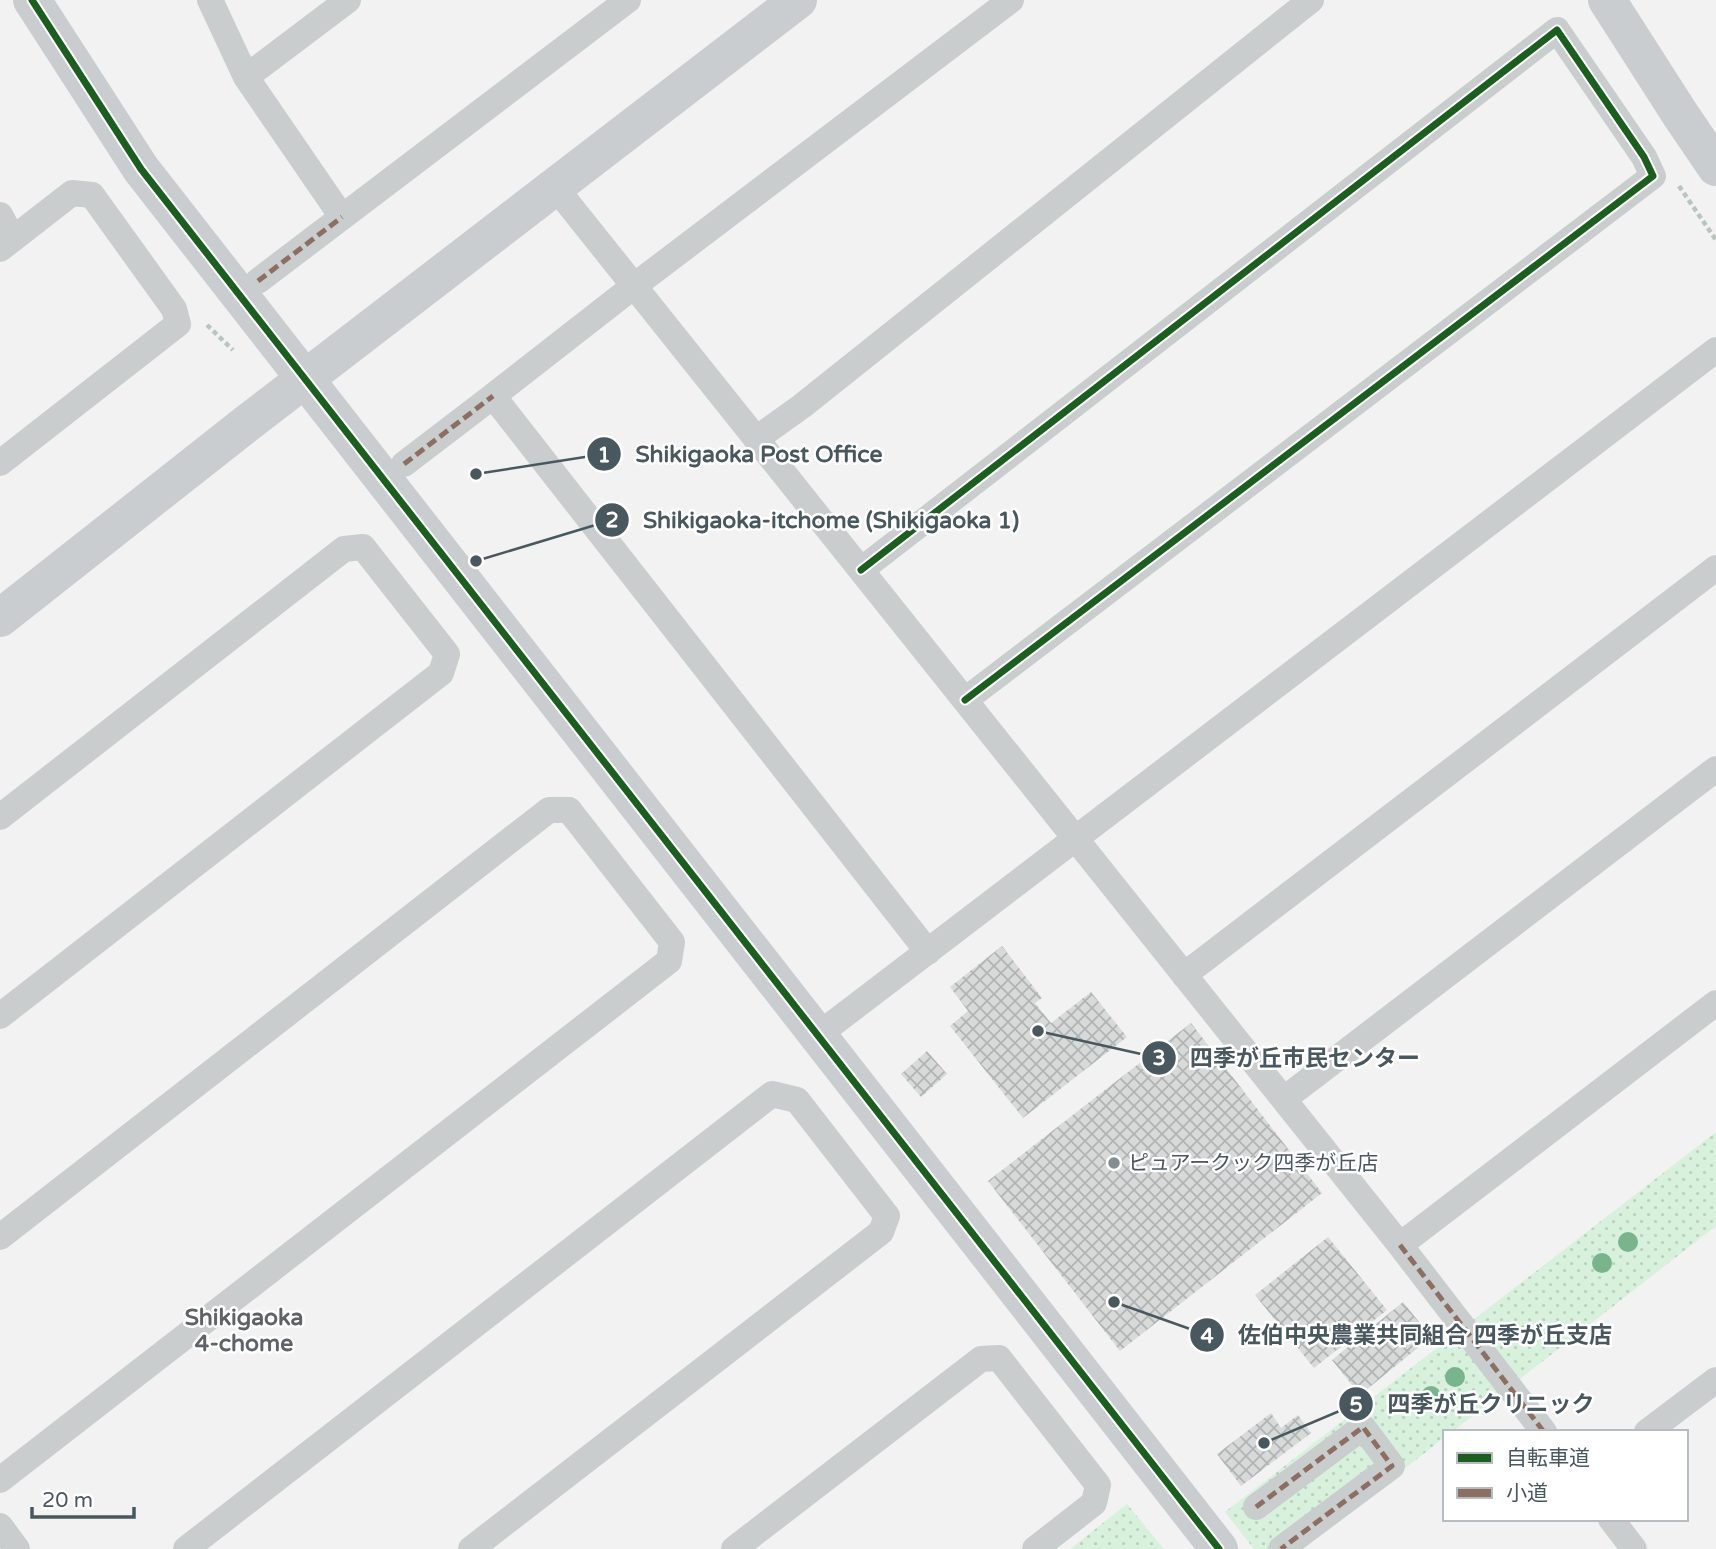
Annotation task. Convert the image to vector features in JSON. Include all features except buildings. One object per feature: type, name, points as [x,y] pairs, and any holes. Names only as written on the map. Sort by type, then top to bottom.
[{"type":"street","points":[[32,0],[141,169],[1219,1549]]},
{"type":"street","points":[[210,0],[246,77],[342,217]]},
{"type":"street","points":[[246,77],[348,0]]},
{"type":"street","points":[[258,281],[628,0]]},
{"type":"street","points":[[0,618],[305,379],[798,0]]},
{"type":"street","points":[[404,464],[1011,0]]},
{"type":"street","points":[[756,439],[823,389],[1311,0]]},
{"type":"street","points":[[1607,0],[1716,167]]},
{"type":"street","points":[[861,570],[1557,30],[1644,158],[1653,176],[965,700]]},
{"type":"street","points":[[555,187],[1400,1245],[1542,1430]]},
{"type":"street","points":[[0,215],[6,244],[72,192],[92,195],[174,309],[178,324],[0,463]]},
{"type":"street","points":[[818,1035],[1716,349]]},
{"type":"street","points":[[493,396],[928,952]]},
{"type":"street","points":[[0,817],[344,549],[363,547],[447,654],[441,673],[0,1016]]},
{"type":"street","points":[[1184,975],[1716,568]]},
{"type":"street","points":[[1284,1099],[1716,769]]},
{"type":"street","points":[[0,1237],[549,810],[569,810],[672,942],[669,961],[0,1480]]},
{"type":"street","points":[[1400,1245],[1716,1003]]},
{"type":"street","points":[[186,1549],[772,1094],[797,1100],[887,1216],[881,1232],[471,1549]]},
{"type":"street","points":[[734,1549],[981,1359],[999,1358],[1098,1485],[1094,1503],[1035,1549]]},
{"type":"street","points":[[1650,1430],[1716,1380]]},
{"type":"street","points":[[1256,1507],[1363,1427],[1392,1466],[1281,1549]]},
{"type":"street","points":[[1613,1521],[1634,1549]]},
{"type":"street","points":[[0,1526],[18,1549]]},
{"type":"path","points":[[204,322],[236,354]]},
{"type":"green space","points":[[1716,1132],[1716,1226],[1455,1430],[1443,1430],[1443,1439],[1302,1549],[1254,1549],[1225,1512]]},
{"type":"green space","points":[[1127,1504],[1164,1549],[1070,1549]]},
{"type":"marked path","points":[[258,281],[342,217]]},
{"type":"marked path","points":[[404,464],[493,396]]},
{"type":"marked path","points":[[1400,1245],[1542,1430]]},
{"type":"marked path","points":[[1256,1507],[1363,1427],[1392,1466],[1281,1549]]},
{"type":"cycle path","points":[[32,0],[141,169],[1219,1549]]},
{"type":"cycle path","points":[[861,570],[1557,30],[1644,157],[1653,176],[965,700]]},
{"type":"place","name":"Shikigaoka Post Office","points":[[476,474]]},
{"type":"place","name":"Shikigaoka-itchome (Shikigaoka 1)","points":[[476,561]]},
{"type":"place","name":"四季が丘市民センター","points":[[1038,1031]]},
{"type":"place","name":"ピュアークック四季が丘店","points":[[1114,1163]]},
{"type":"place","name":"佐伯中央農業共同組合 四季が丘支店","points":[[1114,1302]]},
{"type":"place","name":"四季が丘クリニック","points":[[1264,1443]]},
{"type":"district","name":"Shikigaoka 4-chome","points":[[244,1331]]}]
